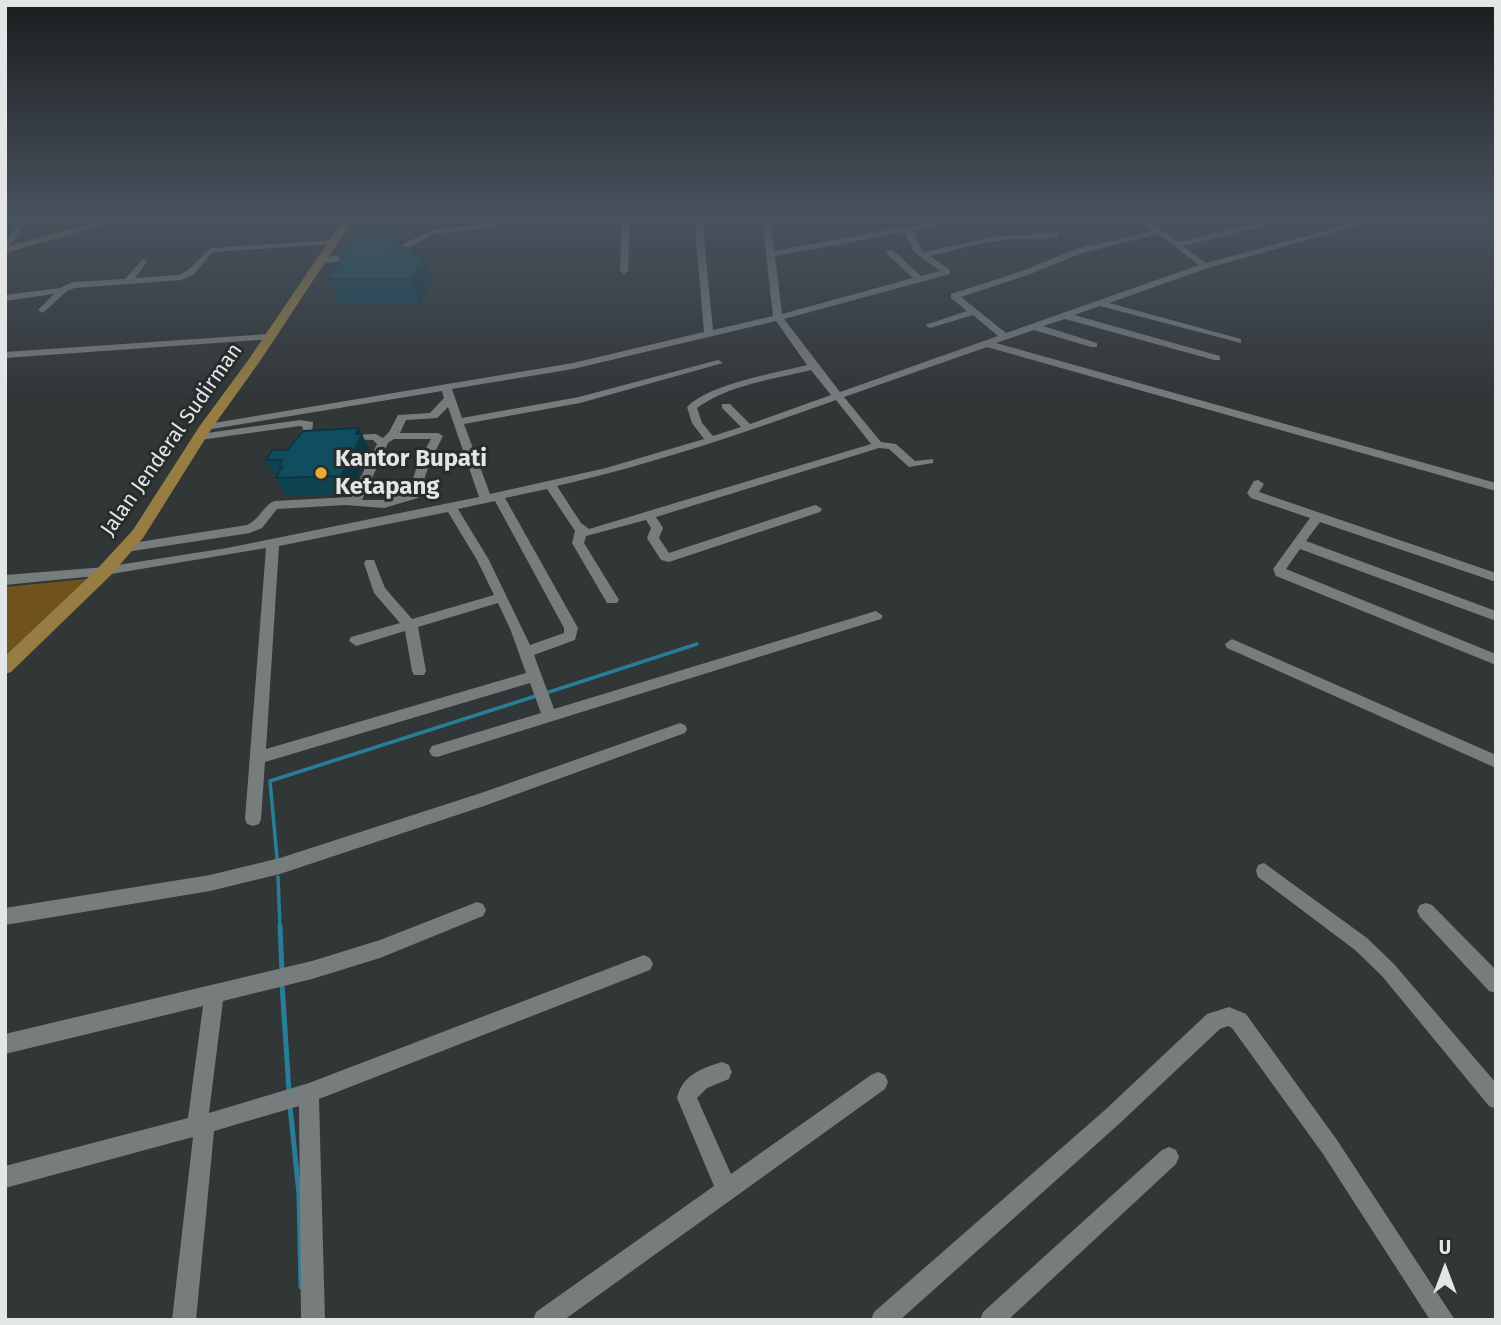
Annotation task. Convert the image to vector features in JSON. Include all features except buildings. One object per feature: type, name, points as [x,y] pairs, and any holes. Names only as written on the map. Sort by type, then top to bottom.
[{"type":"main road","name":"Jalan Jenderal Sudirman","points":[[5,667],[105,571],[146,523],[203,432],[307,279]]},
{"type":"street","points":[[5,298],[63,290],[78,284],[152,279]]},
{"type":"street","points":[[704,279],[709,333]]},
{"type":"street","points":[[772,279],[778,318],[813,366],[878,445]]},
{"type":"street","points":[[203,432],[448,393],[778,318],[924,279]]},
{"type":"street","points":[[1004,335],[954,295],[1007,279]]},
{"type":"street","points":[[5,580],[105,571],[272,543],[451,507],[608,471],[711,441],[1004,335],[1170,279]]},
{"type":"street","points":[[43,310],[63,290]]},
{"type":"street","points":[[1101,304],[1238,341]]},
{"type":"street","points":[[930,325],[974,312]]},
{"type":"street","points":[[1065,316],[1217,358]]},
{"type":"street","points":[[1032,326],[1094,345]]},
{"type":"street","points":[[5,355],[269,337]]},
{"type":"street","points":[[984,343],[1496,487]]},
{"type":"street","points":[[457,422],[580,400],[718,363]]},
{"type":"street","points":[[711,441],[693,415],[694,404],[711,396],[813,366]]},
{"type":"street","points":[[448,393],[457,422],[492,498],[571,628],[570,636],[526,652]]},
{"type":"street","points":[[349,503],[359,498],[387,440],[402,417],[433,416],[448,393]]},
{"type":"street","points":[[726,406],[748,428]]},
{"type":"street","points":[[126,548],[250,529],[258,525],[274,505],[384,504],[414,495],[424,462],[438,436],[387,440],[311,438],[306,436],[309,424],[305,423],[203,432]]},
{"type":"street","points":[[581,531],[593,532],[878,445],[892,446],[913,466],[929,461]]},
{"type":"street","points":[[1258,484],[1254,495],[1496,578]]},
{"type":"street","points":[[550,485],[581,531],[578,543],[612,600]]},
{"type":"street","points":[[451,507],[502,597],[526,652],[549,716]]},
{"type":"street","points":[[649,515],[657,529],[653,538],[665,557],[669,558],[816,509]]},
{"type":"street","points":[[1315,518],[1279,569],[1284,575],[1496,660]]},
{"type":"street","points":[[253,819],[272,543]]},
{"type":"street","points":[[1298,543],[1496,616]]},
{"type":"street","points":[[370,563],[379,590],[411,627],[419,671]]},
{"type":"street","points":[[356,641],[411,627],[502,597]]},
{"type":"street","points":[[437,751],[876,616]]},
{"type":"street","points":[[1231,644],[1496,762]]},
{"type":"street","points":[[257,758],[535,676]]},
{"type":"street","points":[[5,917],[210,883],[280,866],[484,799],[680,729]]},
{"type":"street","points":[[1264,871],[1361,944],[1388,970],[1496,1099]]},
{"type":"street","points":[[5,1044],[312,970],[380,948],[477,910]]},
{"type":"street","points":[[1426,911],[1496,984]]},
{"type":"street","points":[[5,1177],[309,1093],[644,964]]},
{"type":"street","points":[[184,1320],[214,995]]},
{"type":"street","points":[[882,1320],[1112,1118],[1214,1021],[1229,1016],[1239,1021],[1330,1147],[1444,1320]]},
{"type":"street","points":[[722,1072],[694,1083],[687,1090],[687,1098],[727,1190]]},
{"type":"street","points":[[544,1320],[878,1082]]},
{"type":"street","points":[[309,1093],[313,1320]]},
{"type":"street","points":[[991,1320],[1169,1157]]},
{"type":"shaded area","points":[[86,579],[5,656],[5,587]]},
{"type":"waterway","points":[[546,693],[697,644]]},
{"type":"waterway","points":[[277,858],[270,781],[539,695]]},
{"type":"waterway","points":[[278,877],[280,928]]},
{"type":"waterway","points":[[280,926],[282,972]]},
{"type":"waterway","points":[[282,984],[289,1091]]},
{"type":"waterway","points":[[290,1106],[299,1194],[301,1287]]},
{"type":"place","name":"Kantor Bupati Ketapang","points":[[321,473]]}]
